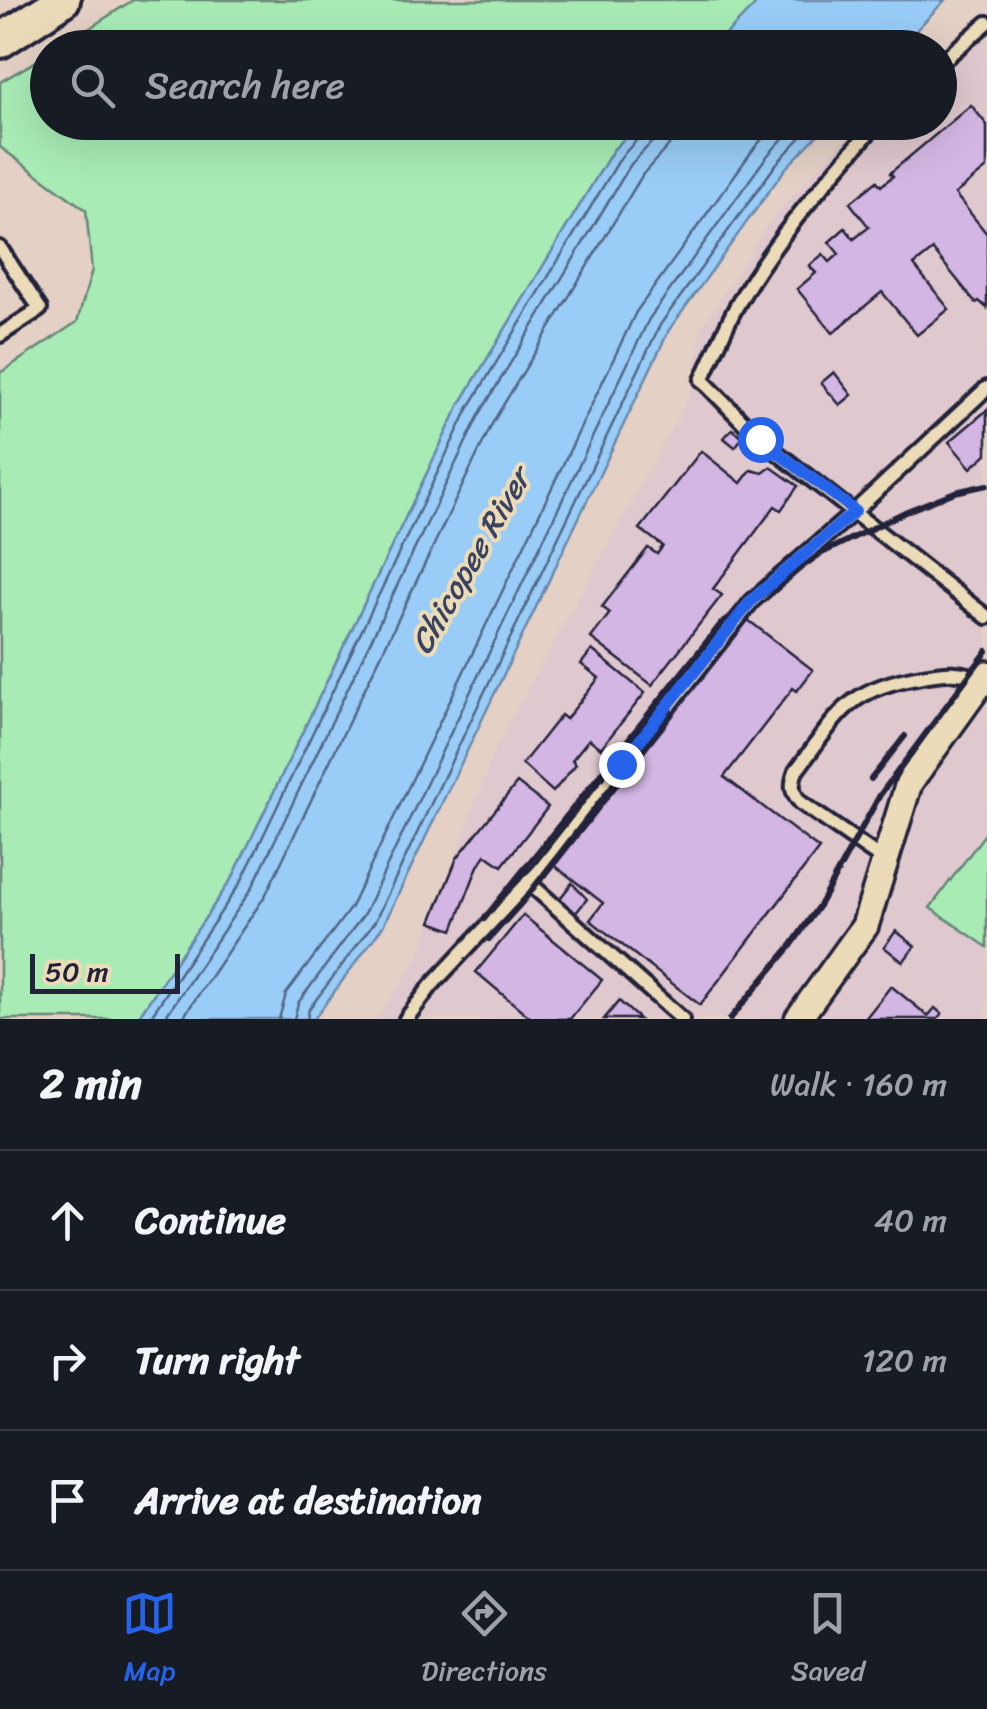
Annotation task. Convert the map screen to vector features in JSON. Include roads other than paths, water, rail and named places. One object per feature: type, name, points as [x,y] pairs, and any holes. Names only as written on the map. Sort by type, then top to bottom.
[{"type":"main road","points":[[0,41],[64,0]]},
{"type":"street","points":[[798,1019],[865,926],[910,783],[985,677]]},
{"type":"lane","points":[[957,49],[987,23]]},
{"type":"lane","points":[[862,140],[766,262],[736,308],[702,380],[760,439],[987,616]]},
{"type":"lane","points":[[0,248],[40,309],[0,335]]},
{"type":"lane","points":[[406,1019],[430,986],[528,882],[752,600],[987,388]]},
{"type":"lane","points":[[884,861],[801,803],[792,784],[796,771],[852,699],[870,689],[891,681],[957,670],[985,677]]},
{"type":"lane","points":[[528,882],[682,1019]]},
{"type":"water","points":[[760,0],[945,0],[916,30],[731,30]]},
{"type":"water","name":"Chicopee River","points":[[623,140],[813,140],[785,169],[669,330],[383,926],[314,1019],[137,1019],[233,877],[460,404],[613,150]]},
{"type":"railway","points":[[484,919],[721,624],[820,554],[907,511],[955,492],[987,485]]},
{"type":"railway","points":[[730,1019],[791,946],[820,904],[880,795],[987,651]]},
{"type":"railway","points":[[489,939],[524,900],[670,711]]},
{"type":"railway","points":[[871,779],[905,736]]}]
